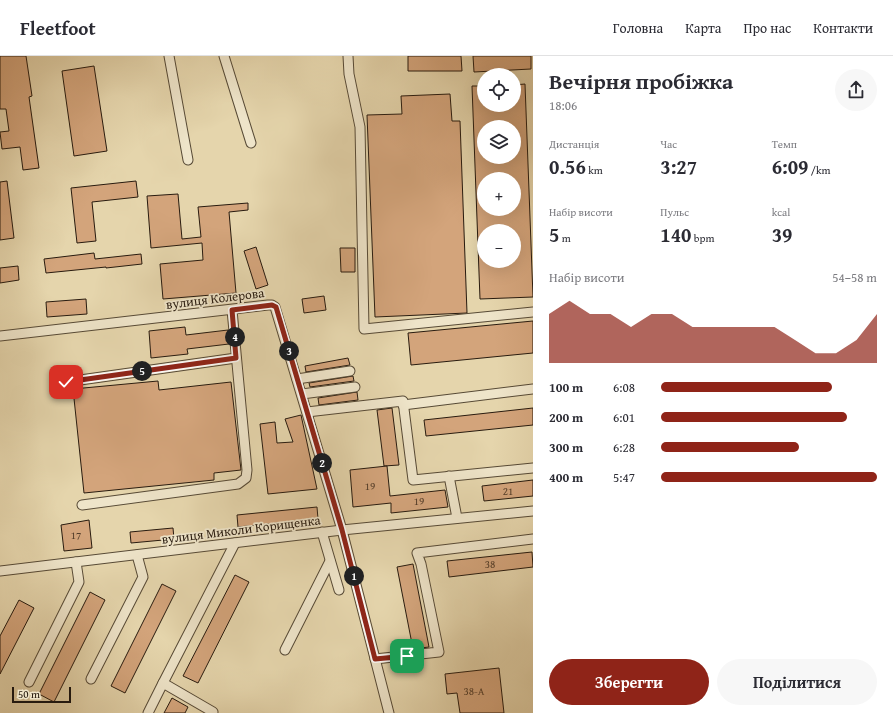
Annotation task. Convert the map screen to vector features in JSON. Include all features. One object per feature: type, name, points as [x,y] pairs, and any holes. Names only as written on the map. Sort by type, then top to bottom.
[{"type":"street","points":[[169,56],[188,160]]},
{"type":"street","points":[[224,56],[251,143]]},
{"type":"street","points":[[348,56],[349,74],[360,127],[364,329],[533,312]]},
{"type":"street","name":"вулиця Колерова","points":[[0,336],[272,305],[276,307],[342,530],[389,713]]},
{"type":"street","points":[[82,505],[238,484],[246,478],[247,470],[232,310]]},
{"type":"street","points":[[66,382],[236,358]]},
{"type":"street","points":[[297,379],[350,371]]},
{"type":"street","points":[[302,394],[355,387]]},
{"type":"street","points":[[403,405],[533,389]]},
{"type":"street","points":[[307,412],[403,401],[413,480],[533,468]]},
{"type":"street","points":[[449,476],[457,518]]},
{"type":"street","name":"вулиця Миколи Корищенка","points":[[0,571],[322,532],[533,511]]},
{"type":"street","points":[[322,532],[339,590]]},
{"type":"street","points":[[375,659],[439,652],[422,564],[417,553],[533,539]]},
{"type":"street","points":[[148,713],[235,543]]},
{"type":"street","points":[[91,679],[143,577],[137,555]]},
{"type":"street","points":[[285,650],[330,560]]},
{"type":"street","points":[[29,682],[80,582],[76,562]]},
{"type":"street","points":[[163,684],[214,713]]},
{"type":"building","points":[[0,56],[26,56],[32,96],[29,97],[39,168],[23,170],[20,147],[2,149],[0,132],[9,131],[6,109],[0,109]]},
{"type":"building","points":[[408,56],[461,56],[462,71],[408,71]]},
{"type":"building","points":[[473,56],[531,56],[531,69],[477,68],[477,72],[474,72]]},
{"type":"building","points":[[94,66],[107,151],[74,156],[62,71]]},
{"type":"building","points":[[521,84],[525,84],[533,297],[480,299],[479,268],[521,268],[521,224],[477,224],[472,86],[477,86],[477,112],[521,112]]},
{"type":"building","points":[[450,94],[452,121],[460,121],[467,313],[375,317],[367,115],[402,114],[401,96]]},
{"type":"building","points":[[7,181],[14,238],[0,240],[0,182]]},
{"type":"building","points":[[136,181],[138,197],[92,202],[96,241],[77,243],[71,188]]},
{"type":"building","points":[[178,194],[182,239],[201,237],[198,207],[248,203],[248,210],[229,212],[236,293],[163,299],[160,264],[203,260],[202,243],[151,248],[147,196]]},
{"type":"building","points":[[256,247],[268,285],[256,289],[244,251]]},
{"type":"building","points":[[340,248],[355,248],[355,272],[341,272]]},
{"type":"building","points":[[94,253],[95,259],[141,254],[142,264],[46,273],[44,259]]},
{"type":"building","points":[[18,266],[19,280],[0,283],[0,268]]},
{"type":"building","points":[[324,296],[326,310],[304,313],[302,299]]},
{"type":"building","points":[[86,299],[87,314],[47,317],[46,302]]},
{"type":"building","points":[[533,321],[533,353],[411,365],[408,333]]},
{"type":"building","points":[[185,327],[186,335],[228,330],[229,344],[187,349],[188,354],[151,358],[149,331]]},
{"type":"building","points":[[348,358],[350,365],[306,372],[305,366]]},
{"type":"building","points":[[353,376],[354,381],[310,387],[309,383]]},
{"type":"building","points":[[158,381],[159,390],[231,382],[241,470],[214,473],[214,480],[84,493],[73,389]]},
{"type":"building","points":[[357,392],[358,400],[319,405],[318,398]]},
{"type":"building","points":[[392,408],[399,465],[384,466],[377,410]]},
{"type":"building","points":[[533,408],[533,425],[426,436],[424,420]]},
{"type":"building","points":[[301,415],[317,489],[268,494],[260,424],[275,422],[277,443],[293,442],[285,419]]},
{"type":"building","points":[[387,466],[390,496],[445,490],[448,507],[391,513],[391,503],[353,507],[350,470]]},
{"type":"building","points":[[533,480],[533,496],[484,501],[482,486]]},
{"type":"building","points":[[317,507],[318,519],[238,527],[237,515]]},
{"type":"building","points":[[89,520],[92,548],[64,551],[61,525]]},
{"type":"building","points":[[173,528],[174,539],[131,543],[130,532]]},
{"type":"building","points":[[532,552],[533,567],[449,577],[447,561]]},
{"type":"building","points":[[413,564],[429,647],[413,649],[397,567]]},
{"type":"building","points":[[235,575],[249,582],[198,683],[183,676]]},
{"type":"building","points":[[162,584],[176,591],[125,693],[111,686]]},
{"type":"building","points":[[90,592],[105,600],[54,702],[39,694]]},
{"type":"building","points":[[19,600],[34,608],[0,674],[0,636]]},
{"type":"building","points":[[499,668],[504,713],[460,713],[457,693],[447,694],[445,674]]},
{"type":"building","points":[[172,698],[188,707],[185,713],[164,713]]},
{"type":"route","points":[[66,382],[236,358],[232,310],[272,305],[276,307],[342,530],[375,659],[407,656]]}]
